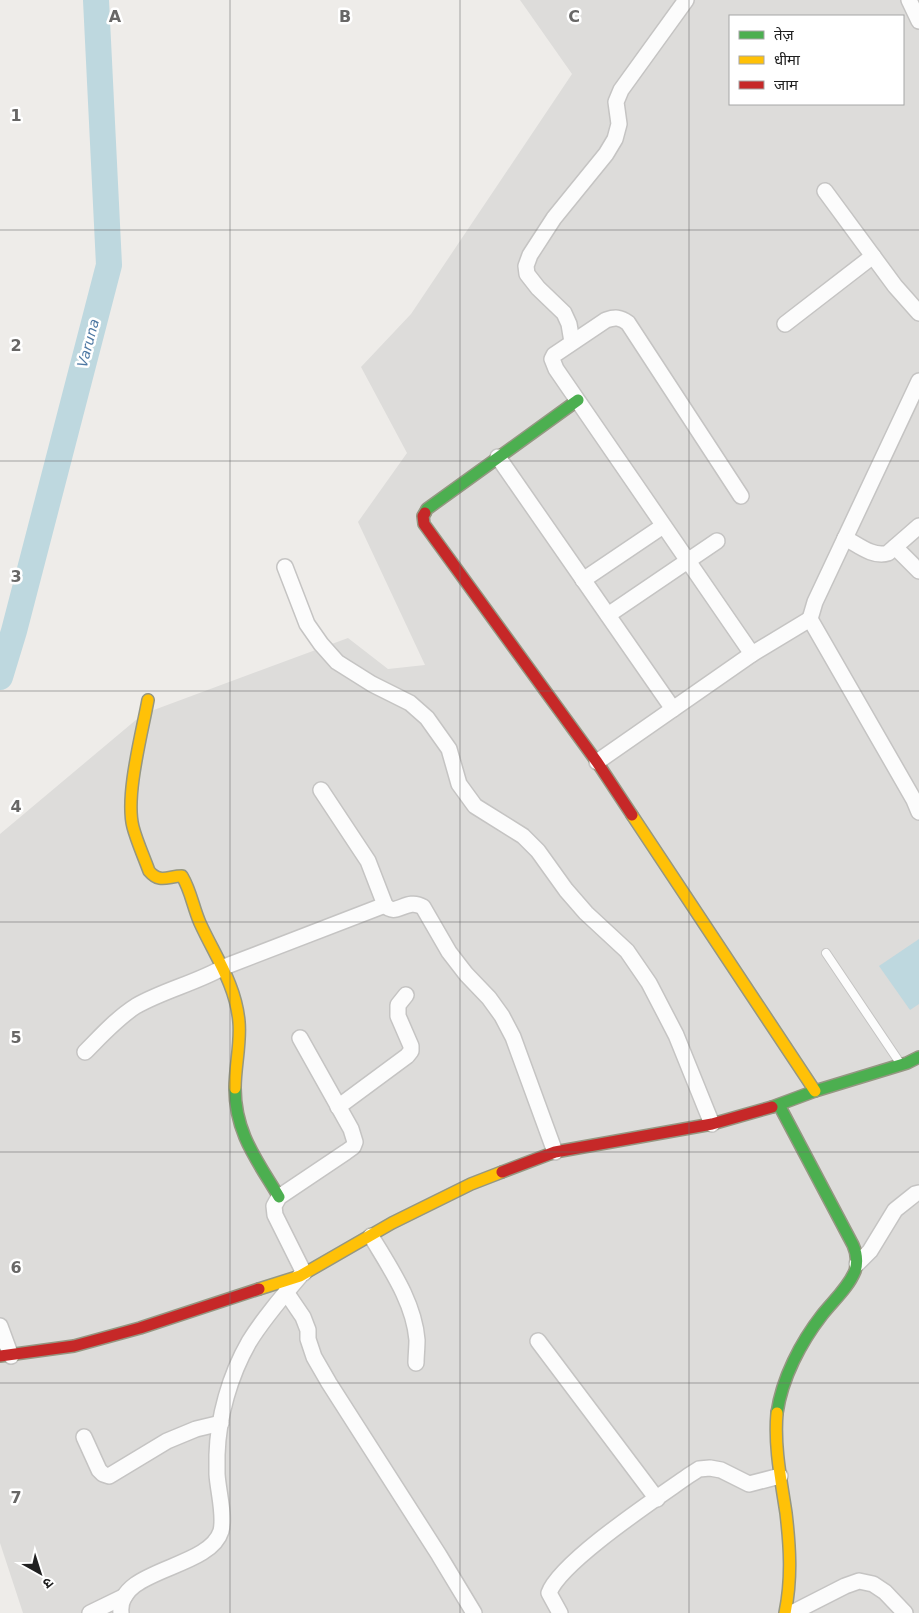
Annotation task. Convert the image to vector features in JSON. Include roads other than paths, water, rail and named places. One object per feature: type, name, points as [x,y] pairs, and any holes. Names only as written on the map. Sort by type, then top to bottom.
[{"type":"street","points":[[572,342],[569,324],[564,313],[538,288],[527,274],[526,266],[530,255],[554,218],[606,154],[615,139],[620,124],[616,102],[620,90],[686,0]]},
{"type":"street","points":[[908,0],[919,21]]},
{"type":"street","points":[[825,191],[895,286],[919,313]]},
{"type":"street","points":[[784,324],[873,256]]},
{"type":"street","points":[[741,496],[628,323],[622,319],[615,318],[606,320],[554,355],[552,359],[556,369],[752,654]]},
{"type":"street","points":[[597,762],[752,654],[810,619],[815,602],[919,381]]},
{"type":"street","points":[[578,400],[427,509],[423,516],[424,524],[597,762],[815,1091]]},
{"type":"street","points":[[498,458],[673,709]]},
{"type":"street","points":[[583,580],[663,526]]},
{"type":"street","points":[[845,538],[874,554],[881,555],[888,553],[919,526]]},
{"type":"street","points":[[608,615],[717,541]]},
{"type":"street","points":[[894,547],[919,571]]},
{"type":"street","points":[[285,568],[307,624],[337,662],[372,684],[410,703],[427,718],[449,749],[459,784],[475,806],[523,836],[538,851],[562,885],[586,913],[627,951],[649,982],[676,1035],[712,1124]]},
{"type":"street","points":[[810,619],[914,800],[919,812]]},
{"type":"street","points":[[148,700],[133,785],[131,806],[133,826],[149,870],[154,877],[160,879],[182,876],[186,882],[200,921],[224,967],[239,1021],[234,1083],[235,1106],[239,1126],[279,1197]]},
{"type":"street","points":[[320,790],[368,861],[388,909],[392,910],[410,903],[417,903],[423,907],[449,952],[502,1016],[513,1037],[555,1152]]},
{"type":"street","points":[[85,1052],[115,1022],[135,1007],[171,990],[208,976],[224,967],[385,905]]},
{"type":"street","points":[[338,1107],[407,1056],[411,1051],[411,1046],[398,1016],[398,1005],[406,994]]},
{"type":"street","points":[[300,1038],[354,1136],[355,1142],[353,1147],[279,1197],[274,1206],[275,1215],[302,1275]]},
{"type":"street","points":[[0,1326],[5,1356],[74,1346],[140,1328],[302,1275],[392,1223],[471,1184],[555,1152],[712,1124],[779,1105],[815,1091],[919,1057]]},
{"type":"street","points":[[779,1105],[853,1245],[857,1254],[857,1264]]},
{"type":"street","points":[[785,1613],[788,1601],[791,1564],[776,1425],[781,1394],[797,1356],[818,1320],[850,1279],[857,1264],[874,1245],[895,1210],[918,1193]]},
{"type":"street","points":[[371,1236],[406,1298],[414,1321],[417,1340],[416,1364]]},
{"type":"street","points":[[90,1613],[125,1596],[135,1586],[154,1574],[202,1554],[213,1545],[221,1532],[222,1521],[217,1474],[218,1441],[226,1402],[236,1369],[249,1342],[286,1292],[302,1275]]},
{"type":"street","points":[[286,1292],[303,1317],[314,1357],[329,1383],[474,1613]]},
{"type":"street","points":[[538,1341],[657,1499]]},
{"type":"street","points":[[84,1436],[99,1470],[109,1476],[167,1441],[221,1423]]},
{"type":"street","points":[[560,1613],[549,1593],[551,1587],[573,1563],[588,1550],[700,1469],[721,1470],[749,1484],[780,1476]]},
{"type":"street","points":[[792,1613],[845,1586],[859,1581],[873,1584],[879,1588],[905,1613]]},
{"type":"street","points":[[121,1613],[125,1596]]},
{"type":"lane","points":[[826,953],[901,1064]]},
{"type":"water","points":[[919,939],[919,1004],[910,1010],[879,966]]},
{"type":"waterway","name":"Varuna","points":[[0,677],[14,631],[109,265],[96,0]]}]
